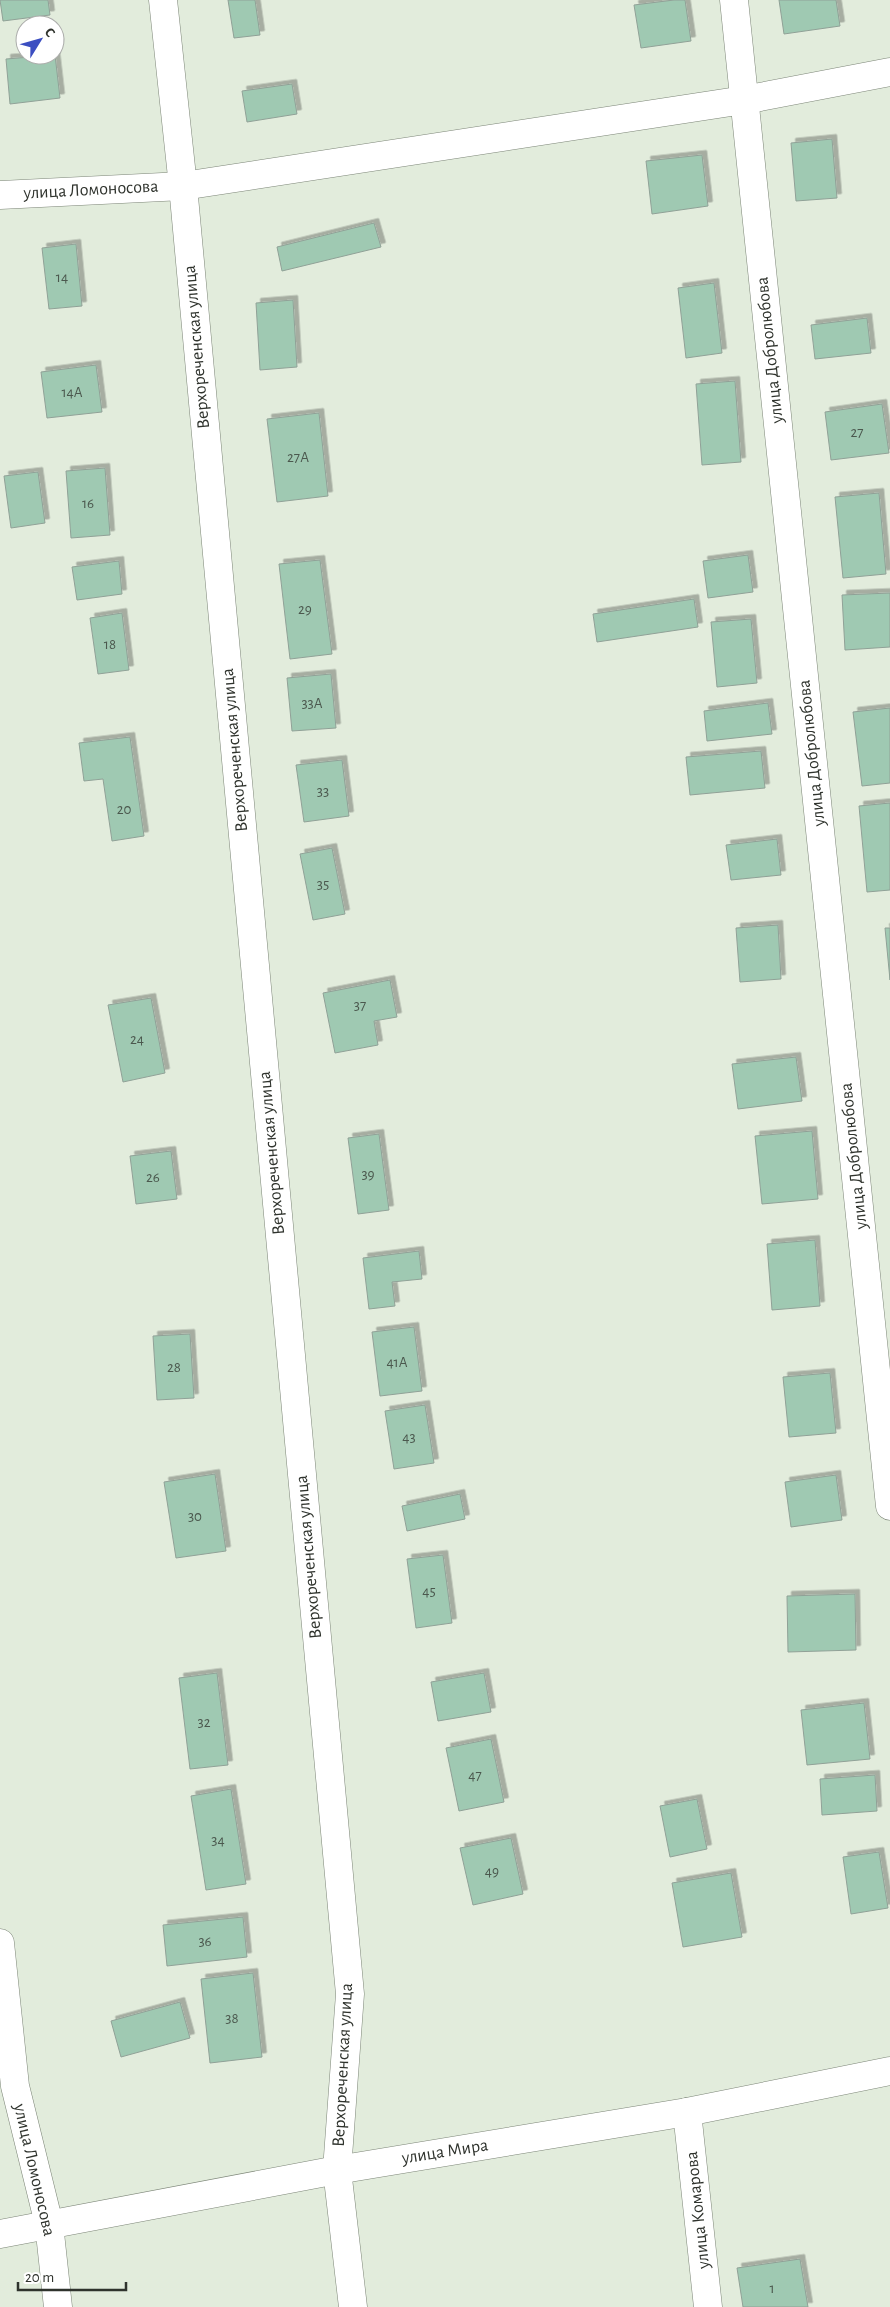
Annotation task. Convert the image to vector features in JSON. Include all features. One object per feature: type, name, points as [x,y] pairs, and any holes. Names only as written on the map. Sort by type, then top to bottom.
[{"type":"street","name":"Верхореченская улица","points":[[163,0],[182,186],[350,1994],[337,2170],[353,2307]]},
{"type":"street","name":"улица Добролюбова","points":[[734,0],[890,1506]]},
{"type":"street","name":"улица Ломоносова","points":[[0,195],[182,186],[744,100],[890,72]]},
{"type":"street","name":"улица Ломоносова","points":[[0,1943],[15,2086],[50,2224],[58,2307]]},
{"type":"street","name":"улица Мира","points":[[0,2234],[337,2170],[687,2112],[890,2071]]},
{"type":"street","name":"улица Комарова","points":[[687,2112],[708,2307]]},
{"type":"building","points":[[0,0],[48,0],[50,15],[15,15],[15,19],[3,21]]},
{"type":"building","points":[[228,0],[255,0],[260,35],[234,38]]},
{"type":"building","points":[[685,0],[691,41],[641,48],[634,5]]},
{"type":"building","points":[[779,0],[836,0],[840,26],[784,34]]},
{"type":"building","points":[[15,58],[15,65],[56,65],[60,98],[10,104],[6,59]]},
{"type":"building","points":[[292,84],[297,114],[247,122],[242,91]]},
{"type":"building","points":[[832,139],[837,198],[796,201],[791,143]]},
{"type":"building","points":[[702,155],[708,206],[652,214],[646,161]]},
{"type":"building","points":[[374,223],[381,247],[282,271],[277,247]]},
{"type":"building","points":[[76,244],[82,306],[49,309],[42,248]]},
{"type":"building","points":[[714,283],[722,353],[686,358],[678,288]]},
{"type":"building","points":[[293,300],[297,367],[260,370],[256,303]]},
{"type":"building","points":[[867,318],[871,353],[815,359],[811,325]]},
{"type":"building","points":[[96,365],[102,412],[47,418],[41,372]]},
{"type":"building","points":[[735,381],[741,462],[702,465],[696,384]]},
{"type":"building","points":[[882,404],[889,453],[831,460],[825,412]]},
{"type":"building","points":[[319,413],[328,496],[277,502],[267,419]]},
{"type":"building","points":[[105,468],[110,535],[71,538],[66,471]]},
{"type":"building","points":[[38,472],[45,523],[11,528],[4,476]]},
{"type":"building","points":[[879,493],[886,574],[843,578],[835,497]]},
{"type":"building","points":[[748,555],[753,592],[708,598],[703,561]]},
{"type":"building","points":[[320,560],[332,654],[290,659],[279,564]]},
{"type":"building","points":[[119,561],[122,594],[77,600],[72,567]]},
{"type":"building","points":[[890,593],[890,647],[845,650],[842,595]]},
{"type":"building","points":[[694,599],[698,627],[597,642],[593,614]]},
{"type":"building","points":[[122,613],[129,670],[98,674],[90,618]]},
{"type":"building","points":[[751,619],[757,683],[717,687],[711,622]]},
{"type":"building","points":[[331,674],[336,728],[292,731],[287,678]]},
{"type":"building","points":[[768,703],[772,734],[707,741],[704,711]]},
{"type":"building","points":[[890,708],[890,783],[862,786],[853,712]]},
{"type":"building","points":[[130,737],[144,836],[112,841],[103,779],[84,781],[79,743]]},
{"type":"building","points":[[761,751],[765,788],[690,795],[686,757]]},
{"type":"building","points":[[342,760],[349,816],[304,822],[296,765]]},
{"type":"building","points":[[890,803],[890,890],[867,892],[859,806]]},
{"type":"building","points":[[777,839],[781,875],[731,880],[726,845]]},
{"type":"building","points":[[332,848],[345,914],[313,920],[300,854]]},
{"type":"building","points":[[778,925],[781,979],[740,982],[736,928]]},
{"type":"building","points":[[885,928],[890,928],[890,980]]},
{"type":"building","points":[[390,980],[397,1017],[374,1021],[378,1045],[335,1053],[323,993]]},
{"type":"building","points":[[151,998],[165,1073],[123,1082],[108,1005]]},
{"type":"building","points":[[796,1057],[802,1101],[738,1109],[732,1064]]},
{"type":"building","points":[[812,1131],[818,1199],[762,1204],[755,1136]]},
{"type":"building","points":[[379,1134],[389,1210],[358,1214],[348,1138]]},
{"type":"building","points":[[171,1151],[177,1199],[136,1204],[130,1156]]},
{"type":"building","points":[[815,1240],[820,1306],[772,1310],[767,1244]]},
{"type":"building","points":[[419,1251],[422,1279],[392,1282],[395,1306],[369,1309],[363,1258]]},
{"type":"building","points":[[414,1327],[422,1391],[380,1396],[372,1332]]},
{"type":"building","points":[[190,1334],[194,1398],[157,1400],[153,1336]]},
{"type":"building","points":[[830,1373],[836,1433],[789,1437],[783,1377]]},
{"type":"building","points":[[425,1405],[434,1463],[394,1469],[385,1411]]},
{"type":"building","points":[[215,1474],[226,1551],[176,1558],[164,1482]]},
{"type":"building","points":[[836,1475],[842,1520],[791,1527],[785,1482]]},
{"type":"building","points":[[460,1494],[465,1519],[407,1531],[402,1506]]},
{"type":"building","points":[[443,1555],[452,1623],[416,1628],[407,1559]]},
{"type":"building","points":[[855,1594],[856,1650],[788,1652],[787,1596]]},
{"type":"building","points":[[217,1673],[228,1765],[190,1769],[179,1678]]},
{"type":"building","points":[[484,1673],[491,1712],[438,1721],[431,1682]]},
{"type":"building","points":[[864,1703],[870,1759],[807,1765],[801,1710]]},
{"type":"building","points":[[491,1739],[504,1802],[459,1811],[446,1748]]},
{"type":"building","points":[[875,1775],[877,1811],[822,1815],[820,1779]]},
{"type":"building","points":[[231,1789],[246,1884],[206,1890],[191,1796]]},
{"type":"building","points":[[697,1799],[707,1849],[670,1857],[660,1806]]},
{"type":"building","points":[[511,1838],[523,1894],[473,1905],[460,1848]]},
{"type":"building","points":[[879,1852],[888,1908],[851,1914],[843,1857]]},
{"type":"building","points":[[731,1873],[742,1937],[683,1947],[672,1883]]},
{"type":"building","points":[[243,1917],[247,1957],[167,1966],[163,1925]]},
{"type":"building","points":[[253,1973],[262,2057],[210,2063],[201,1979]]},
{"type":"building","points":[[180,2002],[190,2038],[121,2057],[111,2021]]},
{"type":"building","points":[[800,2259],[808,2307],[743,2307],[737,2268]]}]
